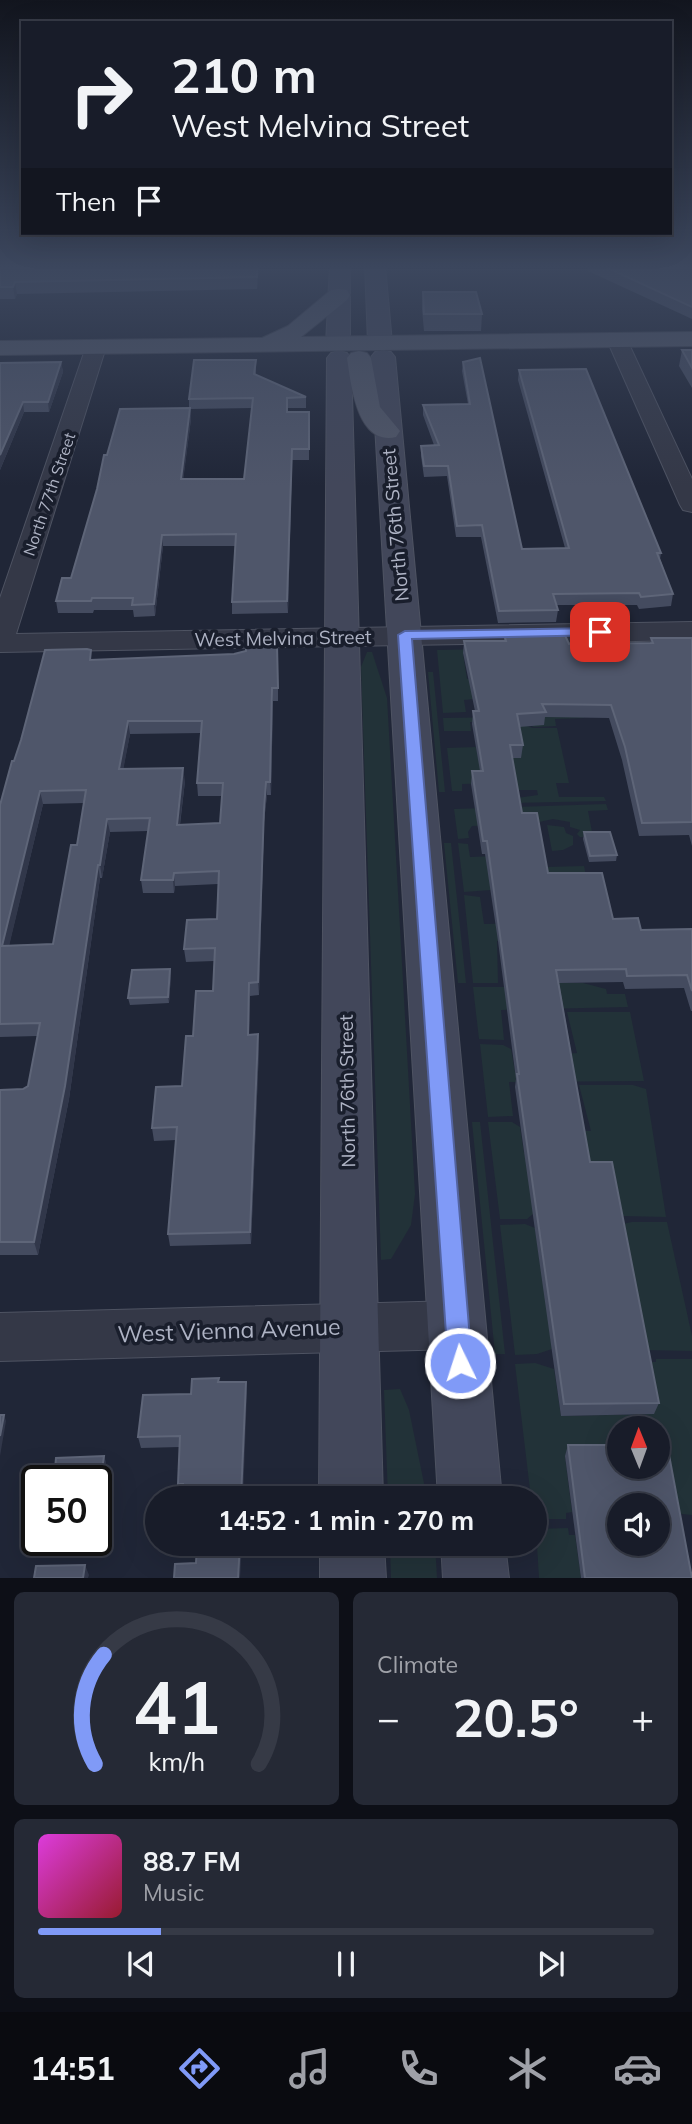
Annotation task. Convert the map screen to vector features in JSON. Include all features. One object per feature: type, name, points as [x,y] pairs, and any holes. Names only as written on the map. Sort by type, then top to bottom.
[{"type":"main road","points":[[263,345],[283,339]]},
{"type":"main road","points":[[357,339],[360,351]]},
{"type":"main road","name":"North 76th Street","points":[[351,1486],[342,636],[362,339]]},
{"type":"main road","points":[[620,348],[692,339]]},
{"type":"main road","points":[[0,363],[94,354],[263,345],[360,351]]},
{"type":"main road","points":[[0,348],[94,354],[620,348],[692,355]]},
{"type":"main road","name":"North 76th Street","points":[[360,351],[368,408],[387,431],[405,635],[469,1486]]},
{"type":"main road","points":[[352,1556],[353,1578]]},
{"type":"main road","points":[[474,1556],[476,1578]]},
{"type":"street","points":[[620,348],[692,505]]},
{"type":"street","name":"North 77th Street","points":[[0,641],[94,354]]},
{"type":"street","name":"West Melvina Street","points":[[0,641],[692,631]]},
{"type":"street","name":"West Vienna Avenue","points":[[0,1337],[457,1325]]},
{"type":"shaded area","points":[[494,649],[463,654],[467,679],[504,679],[474,699],[464,700],[466,712],[443,713],[437,650]]},
{"type":"shaded area","points":[[367,652],[372,652],[387,698],[415,1194],[411,1225],[391,1259],[381,1260],[361,667]]},
{"type":"shaded area","points":[[428,672],[433,672],[445,792],[439,792]]},
{"type":"shaded area","points":[[580,705],[584,718],[555,719],[556,726],[534,727],[520,721],[470,722],[471,731],[444,731],[443,718],[511,717]]},
{"type":"shaded area","points":[[514,722],[533,728],[557,728],[569,783],[556,783],[559,797],[604,797],[606,801],[511,803],[510,799],[538,795],[537,790],[509,790],[507,783],[462,784],[462,791],[452,791],[447,748],[476,747],[478,758],[521,758]]},
{"type":"shaded area","points":[[606,804],[608,810],[588,811],[593,837],[580,837],[577,834],[580,830],[570,827],[570,822],[553,819],[530,824],[472,826],[468,832],[469,838],[458,839],[454,809]]},
{"type":"shaded area","points":[[547,825],[564,827],[566,833],[573,836],[573,845],[552,851]]},
{"type":"shaded area","points":[[444,843],[451,843],[466,983],[458,983]]},
{"type":"shaded area","points":[[458,843],[468,844],[470,857],[496,856],[504,868],[584,866],[588,886],[489,873],[491,890],[464,892]]},
{"type":"shaded area","points":[[464,895],[480,897],[484,924],[549,923],[614,940],[497,941],[498,983],[473,983]]},
{"type":"shaded area","points":[[534,983],[583,983],[606,989],[607,994],[625,994],[628,1007],[501,1010],[504,1040],[479,1039],[473,987],[535,987]]},
{"type":"shaded area","points":[[567,1012],[630,1012],[644,1081],[509,1082],[513,1116],[488,1117],[480,1044],[503,1045],[511,1049],[515,1072],[577,1053]]},
{"type":"shaded area","points":[[579,1085],[633,1085],[646,1089],[666,1217],[533,1214],[527,1219],[500,1219],[488,1122],[512,1122],[520,1127],[524,1153],[583,1152],[580,1131],[591,1131]]},
{"type":"shaded area","points":[[472,1122],[480,1122],[505,1354],[495,1354]]},
{"type":"shaded area","points":[[632,1222],[667,1222],[692,1336],[692,1351],[642,1350],[546,1303],[552,1349],[537,1354],[515,1355],[500,1225],[525,1224],[535,1228],[541,1270],[618,1225]]},
{"type":"shaded area","points":[[656,1359],[692,1359],[692,1515],[673,1513],[670,1493],[664,1479],[670,1479],[670,1416],[607,1416],[607,1456],[565,1457],[572,1512],[566,1513],[566,1519],[547,1519],[547,1486],[530,1486],[515,1364],[535,1363],[554,1369],[561,1416],[654,1414],[644,1362],[656,1362]]},
{"type":"shaded area","points":[[400,1389],[409,1410],[425,1486],[388,1486],[384,1390]]},
{"type":"shaded area","points":[[568,1528],[569,1535],[575,1535],[581,1578],[539,1578],[538,1556],[547,1556],[547,1529]]},
{"type":"shaded area","points":[[390,1556],[436,1556],[437,1578],[391,1578]]},
{"type":"building","points":[[682,350],[692,350],[692,368]]},
{"type":"building","points":[[480,358],[522,549],[569,548],[519,370],[586,369],[661,553],[657,553],[673,594],[641,597],[639,593],[553,594],[558,610],[499,611],[482,525],[457,526],[448,466],[424,466],[421,446],[439,445],[423,405],[470,404],[463,362]]},
{"type":"building","points":[[194,360],[256,360],[254,374],[306,397],[287,398],[287,412],[309,412],[309,449],[292,449],[287,601],[232,602],[236,534],[162,535],[154,604],[132,605],[133,598],[56,601],[62,578],[71,578],[104,455],[107,455],[120,409],[190,408],[181,479],[244,479],[253,398],[189,399]]},
{"type":"building","points":[[61,362],[48,402],[23,402],[0,455],[0,363]]},
{"type":"building","points":[[564,633],[569,644],[653,643],[651,638],[692,638],[692,822],[642,823],[625,747],[611,705],[542,704],[546,712],[517,714],[523,745],[510,745],[522,813],[537,813],[548,873],[602,873],[613,919],[638,918],[641,930],[692,929],[692,991],[687,975],[627,976],[626,969],[556,970],[590,1162],[612,1162],[659,1403],[564,1404],[487,841],[483,841],[472,771],[483,771],[473,711],[479,711],[464,641],[506,641],[504,634]]},
{"type":"building","points":[[277,645],[278,688],[272,688],[270,782],[266,782],[264,809],[258,982],[249,983],[248,1035],[258,1034],[250,1232],[168,1234],[177,1127],[152,1128],[156,1087],[182,1086],[186,1036],[193,1036],[196,991],[213,991],[215,948],[184,949],[187,920],[217,919],[219,871],[174,873],[173,880],[141,880],[150,818],[107,819],[65,1086],[34,1242],[0,1242],[0,1090],[23,1089],[28,1086],[40,1023],[0,1024],[0,805],[45,650],[87,649],[91,650],[90,660],[234,654],[246,651],[246,646]],"holes":[[[128,721],[202,721],[197,783],[223,783],[220,823],[177,825],[183,768],[119,769]],[[86,790],[77,845],[71,845],[53,944],[2,946],[40,791]]]},
{"type":"building","points":[[584,832],[610,832],[617,855],[590,856]]},
{"type":"building","points":[[170,969],[168,997],[128,998],[132,970]]},
{"type":"building","points":[[219,1378],[218,1382],[246,1382],[242,1486],[178,1484],[180,1436],[138,1437],[143,1395],[191,1394],[192,1379]]},
{"type":"building","points":[[0,1415],[4,1415],[0,1436]]},
{"type":"building","points":[[568,1445],[607,1445],[607,1479],[670,1479],[670,1460],[692,1578],[585,1578]]},
{"type":"building","points":[[104,1456],[103,1465],[55,1465],[56,1458]]},
{"type":"building","points":[[196,1556],[239,1556],[238,1578],[174,1578],[175,1564],[196,1563]]},
{"type":"building","points":[[85,1565],[83,1578],[34,1578],[36,1566]]},
{"type":"route","points":[[460,1363],[405,635],[600,632]]}]
